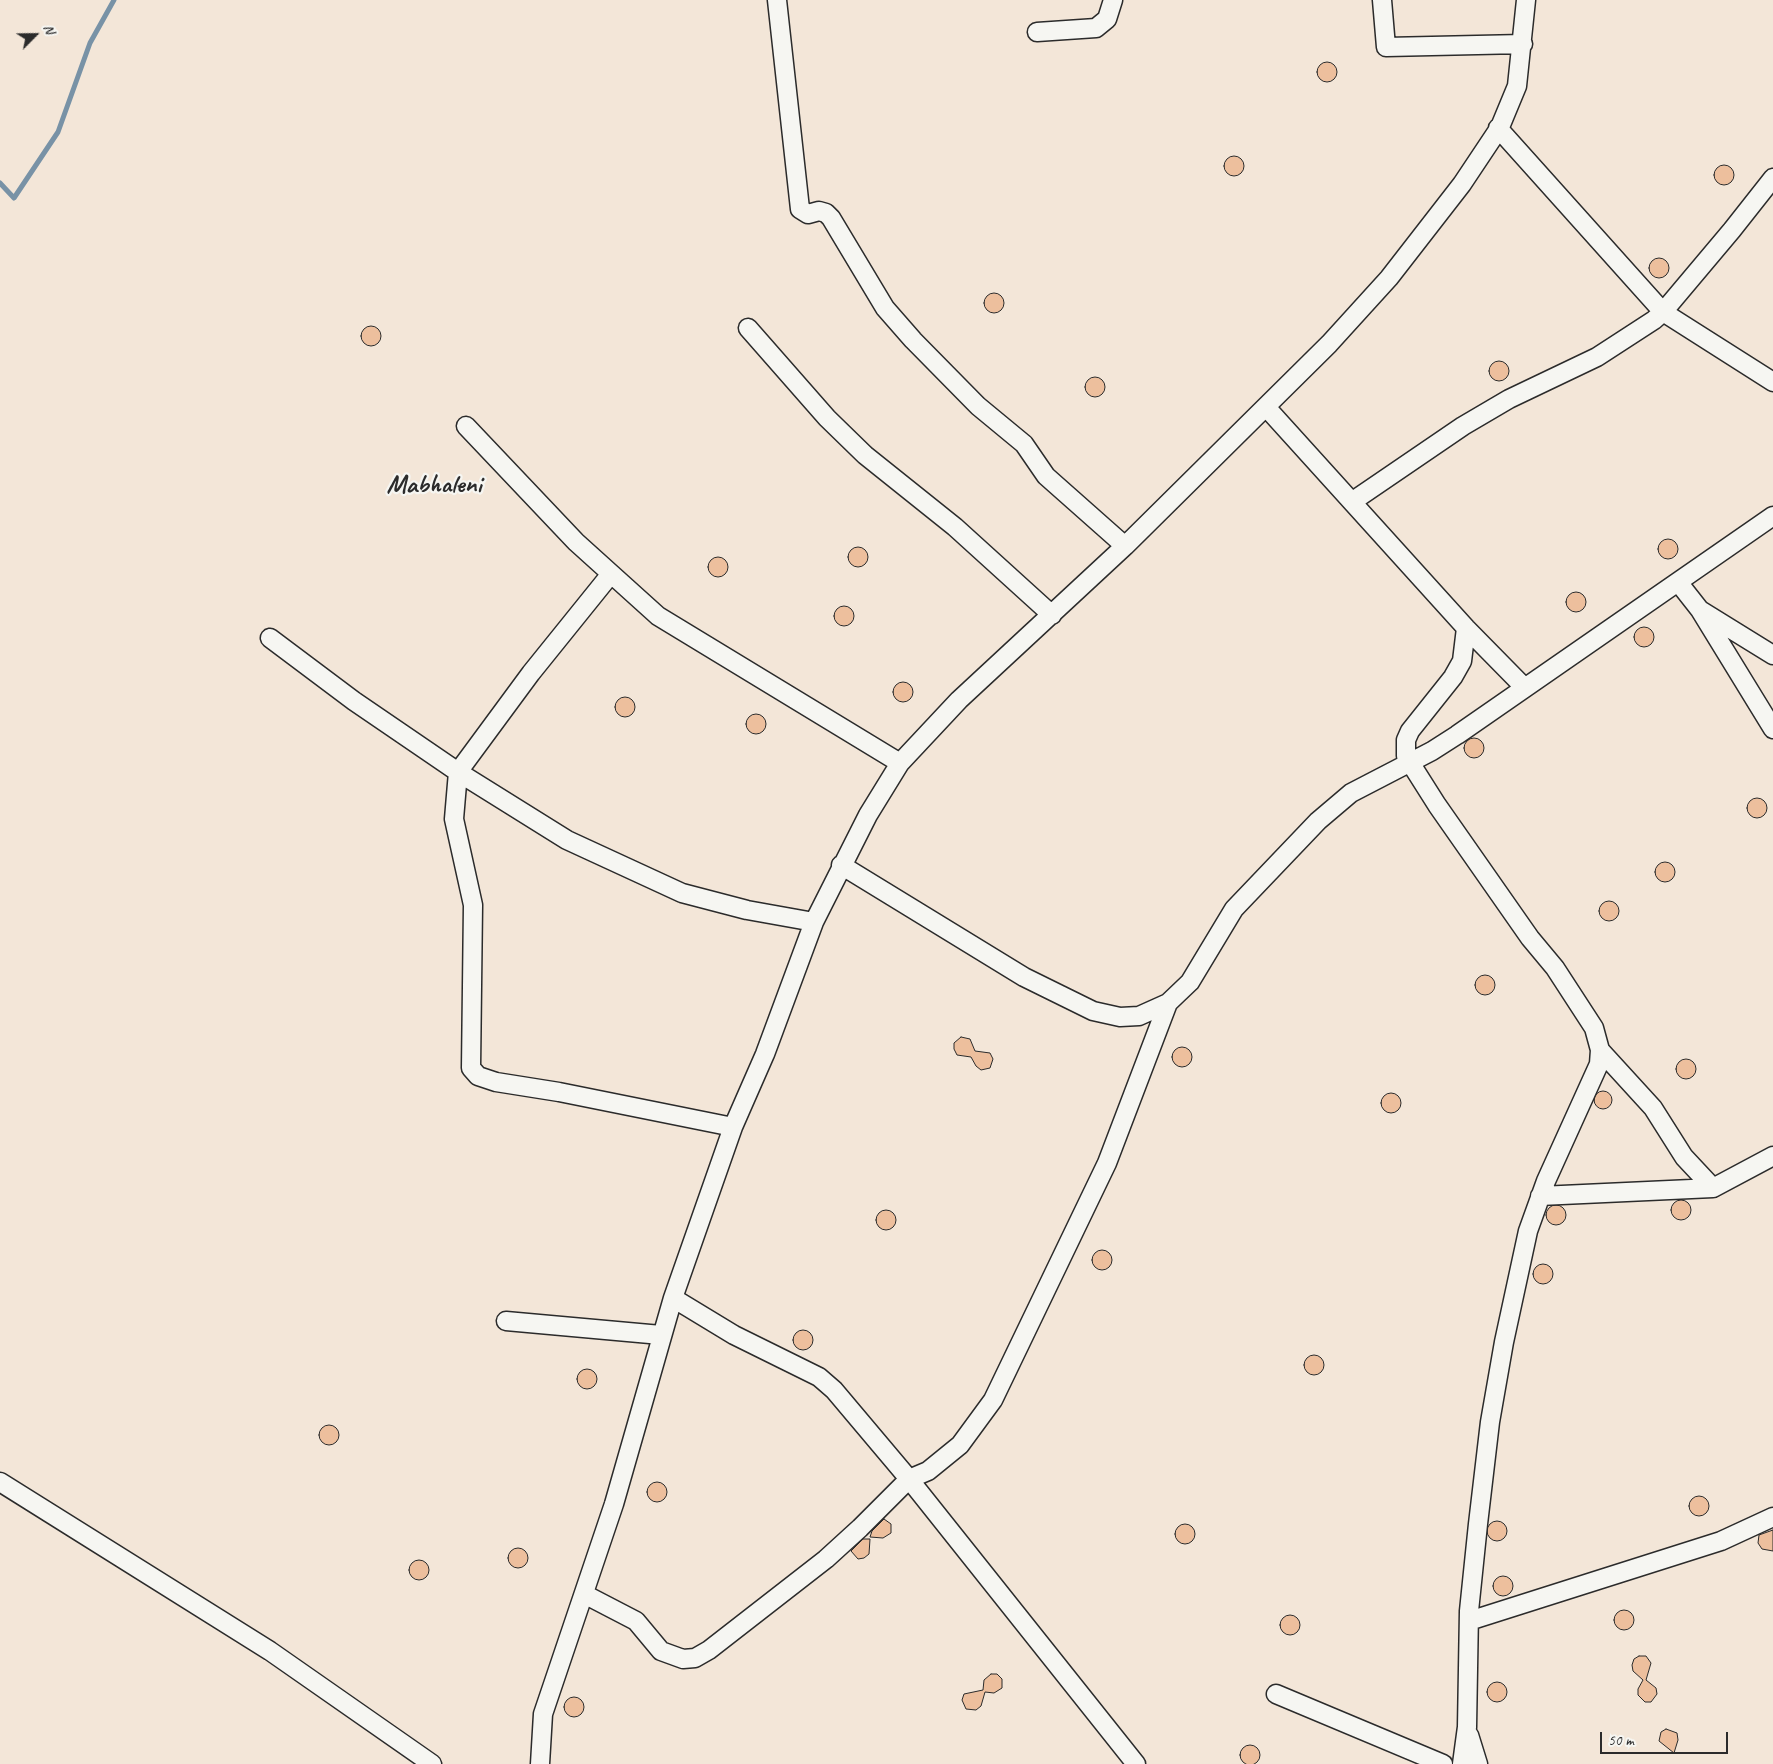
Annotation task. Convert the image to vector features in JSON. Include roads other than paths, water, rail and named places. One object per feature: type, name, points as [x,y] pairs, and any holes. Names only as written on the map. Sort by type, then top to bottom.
[{"type":"street","points":[[777,0],[800,208],[808,214],[820,211],[826,213],[831,218],[885,308],[913,340],[978,406],[1024,444],[1046,476],[1125,546]]},
{"type":"street","points":[[1037,32],[1096,28],[1107,19],[1113,0]]},
{"type":"street","points":[[1382,0],[1386,47],[1523,44]]},
{"type":"street","points":[[540,1764],[543,1714],[614,1504],[673,1298],[733,1126],[764,1054],[814,922],[841,865],[868,815],[900,763],[959,700],[1125,546],[1329,344],[1389,278],[1462,184],[1498,128],[1517,86],[1523,44],[1526,0]]},
{"type":"street","points":[[1498,128],[1663,312],[1773,382]]},
{"type":"street","points":[[1353,501],[1463,426],[1509,399],[1597,357],[1663,312],[1773,178]]},
{"type":"street","points":[[748,328],[828,418],[865,455],[955,527],[1052,615]]},
{"type":"street","points":[[1266,406],[1466,628],[1525,688]]},
{"type":"street","points":[[466,426],[576,542],[610,575],[658,616],[900,763]]},
{"type":"street","points":[[841,865],[1024,977],[1093,1011],[1120,1017],[1139,1016],[1168,1003],[1190,982],[1234,909],[1311,828],[1351,793],[1457,735],[1773,516]]},
{"type":"street","points":[[610,575],[532,673],[458,772],[454,819],[473,905],[471,1068],[478,1076],[496,1082],[733,1126]]},
{"type":"street","points":[[1678,582],[1700,610],[1773,729]]},
{"type":"street","points":[[1700,610],[1773,655]]},
{"type":"street","points":[[1462,1764],[1467,1727],[1469,1621],[1490,1422],[1517,1276],[1540,1196],[1599,1064],[1600,1050],[1594,1028],[1555,968],[1530,938],[1409,762],[1406,749],[1410,731],[1453,676],[1462,661],[1466,628]]},
{"type":"street","points":[[270,638],[354,701],[458,772],[567,840],[682,893],[747,910],[814,922]]},
{"type":"street","points":[[584,1594],[636,1621],[661,1651],[684,1659],[695,1658],[709,1650],[826,1559],[909,1479],[928,1471],[960,1445],[993,1400],[1107,1163],[1168,1003]]},
{"type":"street","points":[[1600,1050],[1653,1108],[1684,1157],[1713,1188]]},
{"type":"street","points":[[1540,1196],[1713,1188],[1773,1156]]},
{"type":"street","points":[[673,1298],[734,1335],[820,1377],[834,1390],[909,1479],[1136,1764]]},
{"type":"street","points":[[506,1321],[661,1335]]},
{"type":"street","points":[[0,1482],[270,1651],[432,1764]]},
{"type":"street","points":[[1469,1621],[1721,1541],[1773,1517]]},
{"type":"street","points":[[1276,1694],[1443,1764]]},
{"type":"street","points":[[1467,1727],[1478,1764]]},
{"type":"waterway","points":[[0,183],[14,198],[58,132],[90,43],[114,0]]},
{"type":"district","name":"Mabhaleni","points":[[434,485]]}]
